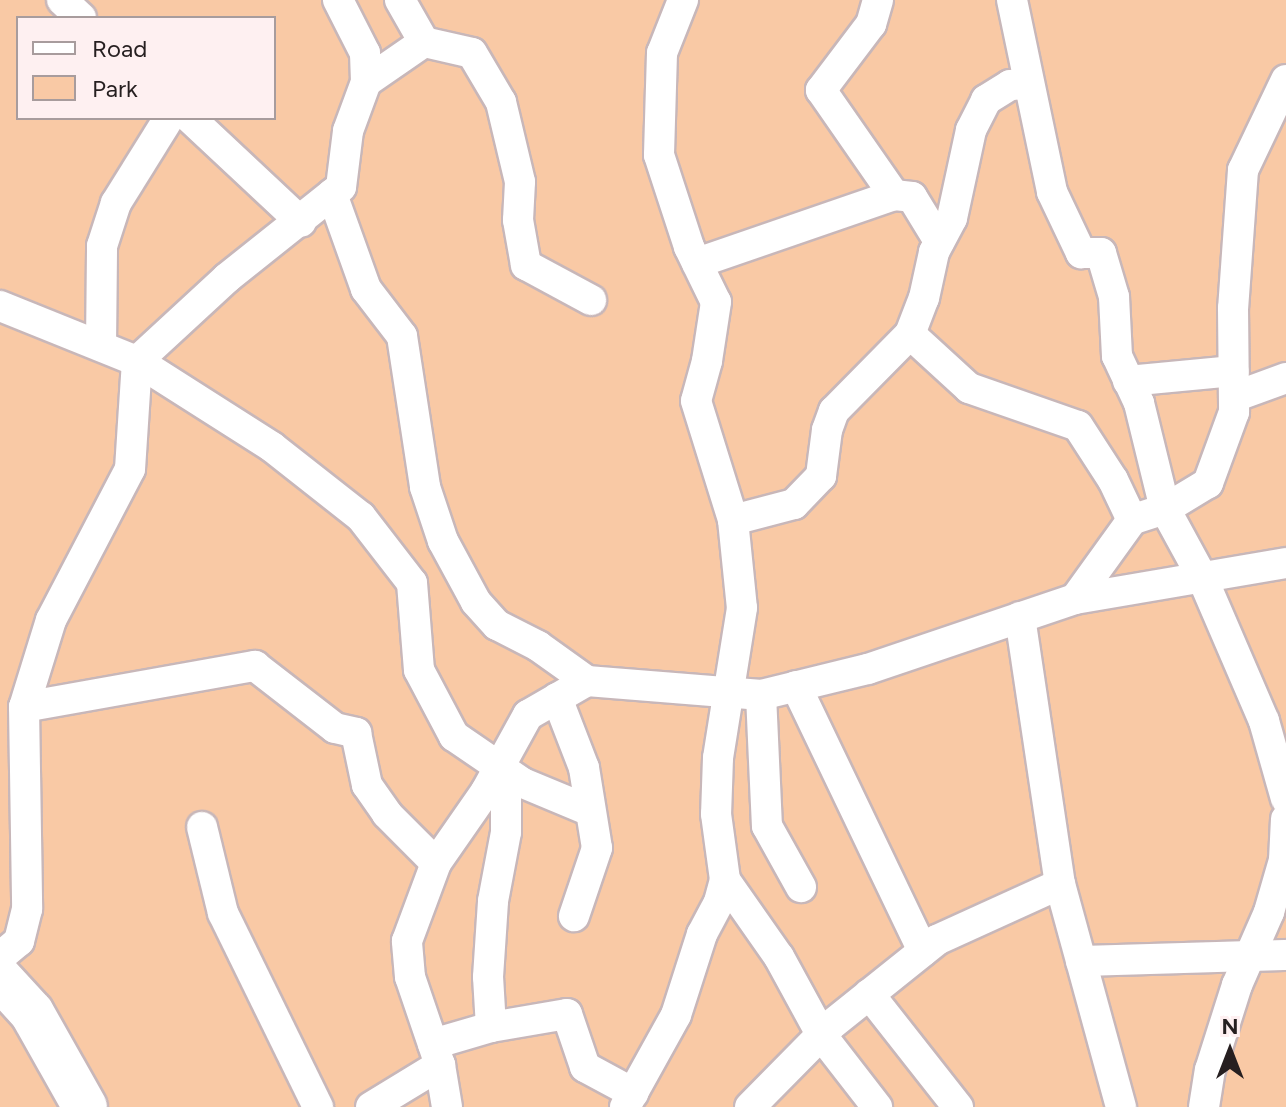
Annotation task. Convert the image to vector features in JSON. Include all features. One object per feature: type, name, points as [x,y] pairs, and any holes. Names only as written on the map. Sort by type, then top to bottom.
[{"type":"main road","points":[[0,978],[32,1013],[85,1107]]},
{"type":"street","points":[[62,0],[79,16]]},
{"type":"street","points":[[0,957],[19,941],[27,909],[12,744],[51,620],[130,469],[137,361],[227,278],[341,187],[348,131],[366,82],[365,53],[338,0]]},
{"type":"street","points":[[400,0],[424,42],[472,53],[501,102],[520,182],[518,220],[526,265],[591,300]]},
{"type":"street","points":[[371,1107],[436,1055],[491,1027],[567,1014],[585,1067],[629,1100],[676,1015],[702,934],[719,902],[725,880],[716,814],[718,758],[742,608],[733,520],[696,401],[707,361],[716,302],[697,263],[659,155],[662,53],[683,0]]},
{"type":"street","points":[[878,0],[871,24],[821,90],[894,195]]},
{"type":"street","points":[[1012,0],[1052,192],[1081,253],[1101,253],[1114,297],[1117,356],[1139,403],[1165,509],[1202,577],[1264,721],[1286,799]]},
{"type":"street","points":[[366,82],[424,42]]},
{"type":"street","points":[[1075,599],[1132,520],[1165,509],[1208,483],[1234,412],[1233,308],[1243,170],[1286,80]]},
{"type":"street","points":[[733,520],[794,504],[821,476],[827,430],[834,411],[910,334],[939,241],[952,218],[971,130],[986,100],[1010,85],[1028,84]]},
{"type":"street","points":[[101,346],[102,246],[116,203],[168,120]]},
{"type":"street","points":[[192,120],[301,222]]},
{"type":"street","points":[[332,194],[366,289],[402,336],[425,487],[443,541],[476,602],[497,625],[538,646],[587,681],[761,695],[868,669],[1075,599],[1286,563]]},
{"type":"street","points":[[697,263],[894,195],[912,197],[939,241]]},
{"type":"street","points":[[0,306],[137,361],[272,447],[361,517],[412,583],[419,670],[431,699],[454,736],[523,783],[588,810]]},
{"type":"street","points":[[910,334],[969,388],[1078,426],[1113,480],[1132,520]]},
{"type":"street","points":[[1128,381],[1234,384],[1286,378]]},
{"type":"street","points":[[1020,617],[1060,884],[1121,1107]]},
{"type":"street","points":[[24,707],[255,666],[335,728],[356,733],[367,785],[387,814],[436,863]]},
{"type":"street","points":[[447,1107],[436,1055],[410,977],[407,941],[436,863],[503,769],[528,715],[587,681]]},
{"type":"street","points":[[796,686],[923,951]]},
{"type":"street","points":[[761,695],[767,826],[801,887]]},
{"type":"street","points":[[557,698],[584,768],[588,810],[597,848],[574,916]]},
{"type":"street","points":[[491,1027],[489,962],[493,901],[506,832],[503,769]]},
{"type":"street","points":[[1204,1107],[1210,1070],[1237,985],[1269,912],[1284,860],[1286,819]]},
{"type":"street","points":[[202,827],[223,913],[318,1107]]},
{"type":"street","points":[[725,880],[779,957],[822,1036],[877,1107]]},
{"type":"street","points":[[750,1107],[869,994],[937,940],[1060,884]]},
{"type":"street","points":[[1081,961],[1286,955]]},
{"type":"street","points":[[869,994],[958,1107]]},
{"type":"green space","points":[[0,0],[1286,0],[1286,1107],[0,1107]]}]
